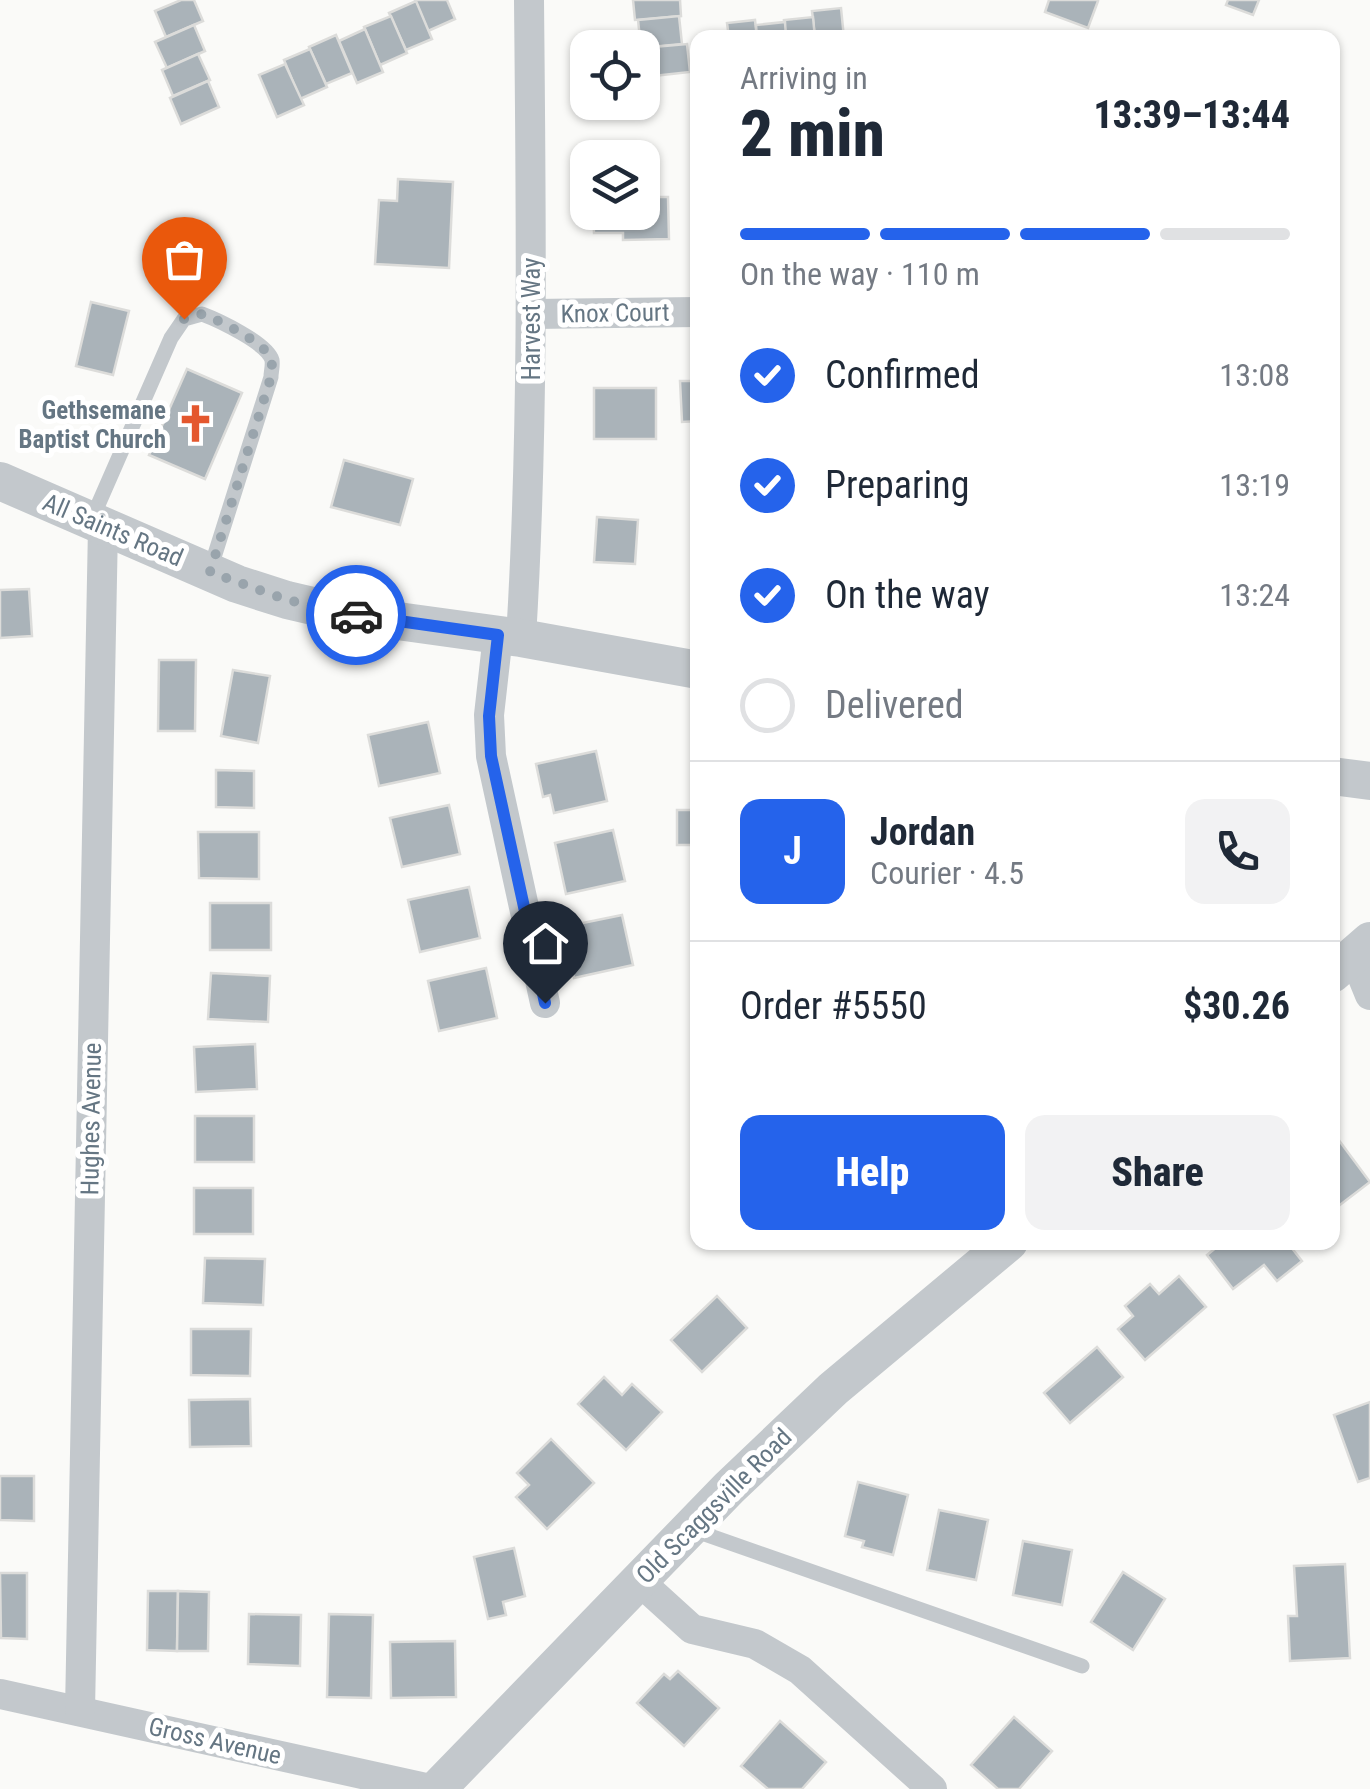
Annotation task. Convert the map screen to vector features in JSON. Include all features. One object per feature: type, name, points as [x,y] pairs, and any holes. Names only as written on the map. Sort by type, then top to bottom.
[{"type":"street","name":"Harvest Way","points":[[529,0],[529,514],[510,637],[489,716],[491,756],[545,1003]]},
{"type":"street","name":"Knox Court","points":[[532,314],[690,312]]},
{"type":"street","name":"All Saints Road","points":[[0,480],[210,572],[287,600],[347,614],[690,669]]},
{"type":"street","name":"Hughes Avenue","points":[[80,1712],[97,524]]},
{"type":"street","points":[[1340,777],[1370,781]]},
{"type":"street","points":[[1352,957],[1370,996]]},
{"type":"street","name":"Old Scaggsville Road","points":[[433,1789],[832,1390],[999,1250]]},
{"type":"street","points":[[638,1580],[692,1629],[755,1644],[800,1670],[932,1789]]},
{"type":"street","name":"Gross Avenue","points":[[0,1694],[433,1789]]},
{"type":"lane","points":[[97,524],[172,338],[184,319],[202,314],[218,320],[266,351],[272,360],[271,377],[210,572]]},
{"type":"lane","points":[[690,1529],[1082,1666]]},
{"type":"building","points":[[181,0],[194,0],[203,21],[166,37],[155,11]]},
{"type":"building","points":[[415,0],[447,0],[455,19],[428,31]]},
{"type":"building","points":[[633,0],[680,0],[681,16],[635,20]]},
{"type":"building","points":[[1049,0],[1098,1],[1088,28],[1045,12]]},
{"type":"building","points":[[1228,0],[1259,0],[1253,15],[1226,5]]},
{"type":"building","points":[[416,1],[432,39],[406,50],[389,13]]},
{"type":"building","points":[[841,8],[843,30],[814,30],[812,11]]},
{"type":"building","points":[[391,16],[407,53],[380,65],[364,27]]},
{"type":"building","points":[[679,16],[682,44],[660,46],[660,30],[639,30],[638,20]]},
{"type":"building","points":[[813,17],[814,30],[785,30],[784,20]]},
{"type":"building","points":[[755,20],[756,30],[728,30],[727,23]]},
{"type":"building","points":[[785,22],[786,30],[756,30],[756,25]]},
{"type":"building","points":[[194,25],[205,51],[167,68],[155,42]]},
{"type":"building","points":[[365,29],[383,72],[357,83],[339,41]]},
{"type":"building","points":[[336,35],[352,73],[326,84],[309,47]]},
{"type":"building","points":[[687,44],[690,72],[660,75],[660,46]]},
{"type":"building","points":[[310,49],[327,87],[300,99],[284,60]]},
{"type":"building","points":[[198,54],[210,80],[173,96],[162,70]]},
{"type":"building","points":[[285,64],[304,105],[277,117],[259,75]]},
{"type":"building","points":[[208,81],[219,107],[181,124],[170,98]]},
{"type":"building","points":[[398,179],[453,182],[449,268],[375,264],[379,200],[397,201]]},
{"type":"building","points":[[660,197],[668,197],[669,239],[623,240],[623,233],[594,230],[660,230]]},
{"type":"building","points":[[91,302],[129,311],[113,375],[76,366]]},
{"type":"building","name":"Gethsemane Baptist Church","points":[[187,369],[242,393],[205,479],[149,455]]},
{"type":"building","points":[[680,381],[690,381],[690,422],[682,422]]},
{"type":"building","points":[[594,388],[656,388],[656,439],[594,439]]},
{"type":"building","points":[[344,460],[413,479],[400,525],[331,507]]},
{"type":"building","points":[[597,517],[638,520],[635,564],[594,562]]},
{"type":"building","points":[[29,589],[32,636],[0,638],[0,590]]},
{"type":"building","points":[[159,660],[196,660],[195,731],[158,731]]},
{"type":"building","points":[[233,670],[270,676],[258,743],[221,736]]},
{"type":"building","points":[[428,722],[440,773],[379,786],[368,735]]},
{"type":"building","points":[[596,751],[607,801],[554,813],[550,795],[543,797],[536,764]]},
{"type":"building","points":[[216,770],[254,771],[254,808],[216,807]]},
{"type":"building","points":[[449,805],[460,854],[402,867],[390,818]]},
{"type":"building","points":[[677,810],[690,810],[690,845],[677,845]]},
{"type":"building","points":[[613,830],[625,881],[566,894],[555,843]]},
{"type":"building","points":[[198,832],[259,832],[259,879],[199,878]]},
{"type":"building","points":[[469,887],[480,938],[420,952],[408,900]]},
{"type":"building","points":[[210,903],[271,903],[271,950],[210,950]]},
{"type":"building","points":[[622,915],[633,965],[574,978],[563,927]]},
{"type":"building","points":[[486,968],[497,1018],[439,1031],[428,981]]},
{"type":"building","points":[[211,973],[270,976],[268,1022],[208,1019]]},
{"type":"building","points":[[255,1044],[257,1089],[196,1092],[194,1047]]},
{"type":"building","points":[[195,1116],[254,1116],[254,1162],[195,1162]]},
{"type":"building","points":[[1340,1142],[1370,1182],[1340,1205]]},
{"type":"building","points":[[194,1188],[253,1188],[253,1234],[194,1234]]},
{"type":"building","points":[[1213,1250],[1293,1250],[1302,1261],[1277,1281],[1264,1265],[1233,1289],[1207,1255]]},
{"type":"building","points":[[205,1258],[265,1259],[263,1305],[203,1303]]},
{"type":"building","points":[[1179,1276],[1206,1307],[1145,1360],[1118,1329],[1133,1316],[1125,1306],[1150,1284],[1159,1294]]},
{"type":"building","points":[[717,1296],[747,1328],[702,1372],[671,1340]]},
{"type":"building","points":[[191,1329],[251,1329],[250,1376],[191,1375]]},
{"type":"building","points":[[1097,1347],[1123,1377],[1070,1423],[1044,1393]]},
{"type":"building","points":[[604,1377],[622,1395],[632,1384],[662,1412],[626,1450],[578,1404]]},
{"type":"building","points":[[250,1399],[251,1446],[190,1447],[189,1400]]},
{"type":"building","points":[[1370,1402],[1370,1478],[1358,1482],[1334,1415]]},
{"type":"building","points":[[551,1439],[594,1483],[547,1529],[516,1497],[529,1485],[517,1473]]},
{"type":"building","points":[[0,1476],[34,1476],[34,1521],[0,1520]]},
{"type":"building","points":[[858,1482],[908,1495],[893,1555],[862,1547],[864,1541],[845,1536]]},
{"type":"building","points":[[939,1510],[988,1520],[976,1580],[927,1570]]},
{"type":"building","points":[[1023,1541],[1072,1550],[1062,1605],[1013,1595]]},
{"type":"building","points":[[514,1548],[525,1596],[503,1602],[506,1615],[488,1619],[474,1557]]},
{"type":"building","points":[[1345,1564],[1350,1658],[1290,1661],[1288,1616],[1297,1616],[1294,1566]]},
{"type":"building","points":[[1123,1572],[1165,1599],[1133,1650],[1091,1622]]},
{"type":"building","points":[[0,1573],[27,1573],[27,1639],[1,1638]]},
{"type":"building","points":[[148,1591],[178,1591],[177,1651],[147,1650]]},
{"type":"building","points":[[178,1591],[209,1592],[208,1651],[177,1651]]},
{"type":"building","points":[[249,1614],[301,1615],[300,1666],[248,1664]]},
{"type":"building","points":[[329,1614],[373,1615],[371,1698],[327,1697]]},
{"type":"building","points":[[455,1641],[456,1697],[391,1698],[390,1642]]},
{"type":"building","points":[[678,1671],[719,1708],[684,1746],[637,1703],[664,1674],[670,1679]]},
{"type":"building","points":[[1014,1717],[1052,1751],[1019,1789],[998,1789],[971,1765]]},
{"type":"building","points":[[780,1721],[826,1762],[802,1789],[768,1789],[741,1766]]},
{"type":"way so far","points":[[184,319],[202,314],[218,320],[266,351],[272,360],[271,377],[210,572],[287,600],[356,615]]},
{"type":"place","name":"Gethsemane Baptist Church","points":[[196,424]]},
{"type":"route","points":[[356,615],[498,635],[489,716],[491,756],[545,1003]]}]
